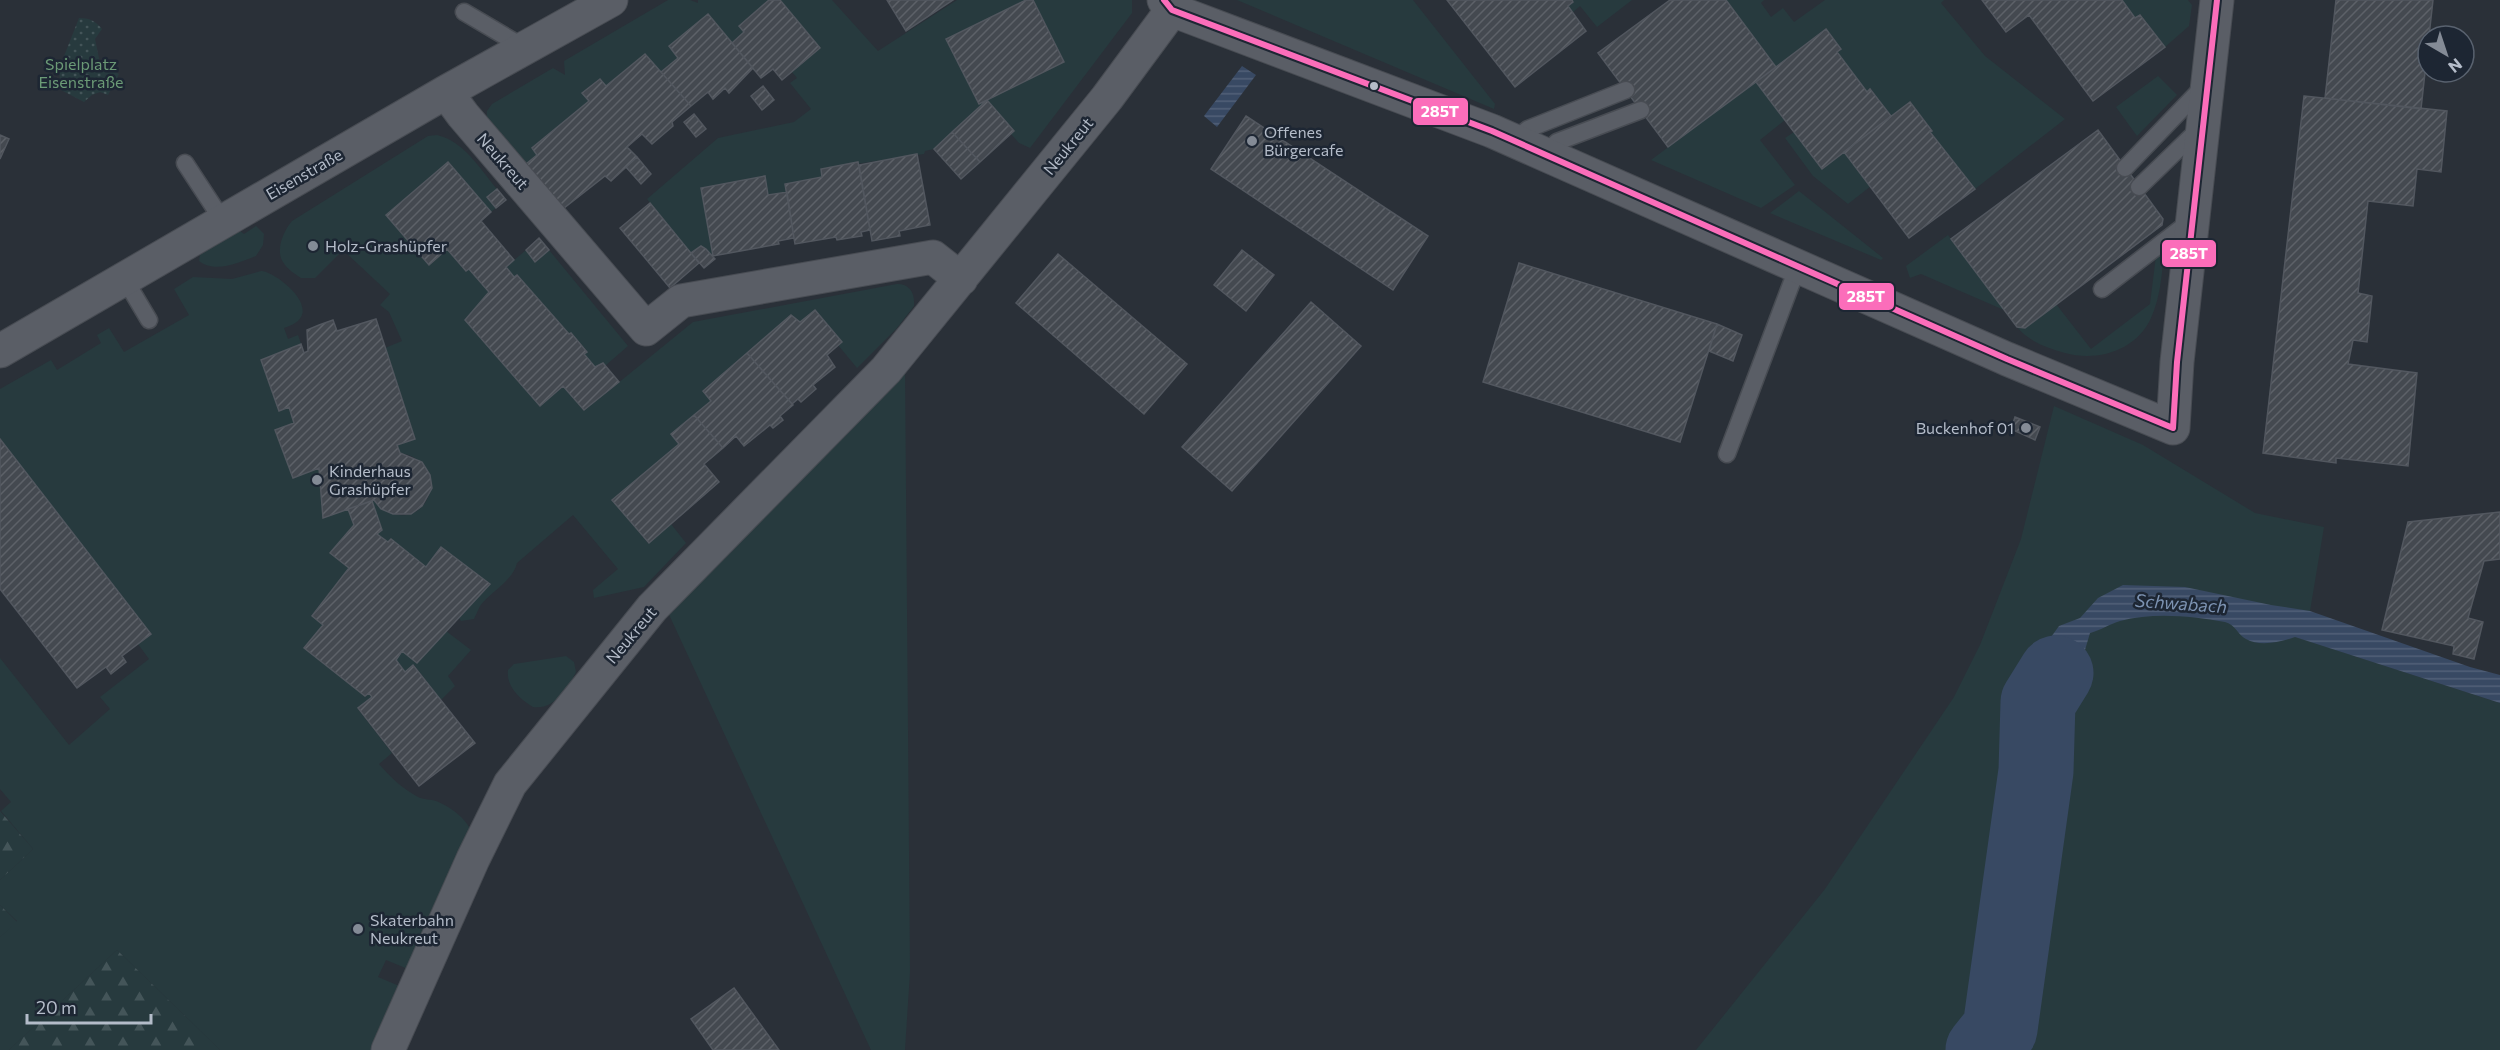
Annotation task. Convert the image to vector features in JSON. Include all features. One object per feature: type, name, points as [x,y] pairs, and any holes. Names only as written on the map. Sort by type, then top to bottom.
[{"type":"street","name":"Eisenstraße","points":[[0,351],[446,92],[610,0]]},
{"type":"street","points":[[1168,5],[1514,140],[2007,359],[2173,428],[2177,362],[2217,0]]},
{"type":"street","name":"Neukreut","points":[[388,1050],[473,859],[510,784],[652,608],[886,370],[1107,98],[1168,5]]},
{"type":"street","name":"Neukreut","points":[[446,92],[463,115],[646,329],[681,301],[933,257],[961,279]]},
{"type":"lane","points":[[464,12],[525,48]]},
{"type":"lane","points":[[2125,168],[2208,82]]},
{"type":"lane","points":[[1514,140],[1528,129],[1626,90]]},
{"type":"lane","points":[[1545,154],[1557,142],[1641,110]]},
{"type":"lane","points":[[2139,188],[2203,125]]},
{"type":"lane","points":[[185,163],[223,221]]},
{"type":"lane","points":[[2102,289],[2193,218]]},
{"type":"lane","points":[[1727,454],[1798,266]]},
{"type":"lane","points":[[124,278],[149,320]]},
{"type":"green space","points":[[668,0],[690,0],[698,3],[698,0],[769,0],[739,26],[744,32],[732,43],[670,47],[678,58],[661,72],[645,54],[606,86],[599,79],[582,93],[589,101],[533,147],[537,155],[522,167],[487,123],[487,111],[492,104],[553,68],[565,75],[564,61]]},
{"type":"green space","points":[[780,0],[832,0],[878,51],[957,0],[1026,0],[947,39],[979,104],[1064,62],[1033,0],[1132,0],[1132,13],[1030,148],[1019,143],[1011,134],[1014,131],[987,101],[934,149],[925,151],[924,154],[821,169],[822,177],[785,184],[787,192],[768,195],[764,176],[701,188],[713,256],[701,246],[691,253],[647,199],[718,138],[794,122],[811,109],[790,83],[797,78],[792,72],[820,48]]},
{"type":"green space","points":[[1237,0],[1413,0],[1495,104],[1494,109]]},
{"type":"green space","points":[[1572,0],[1632,0],[1597,27],[1580,6],[1572,13],[1568,6],[1573,2]]},
{"type":"green space","points":[[1726,0],[1764,0],[1761,3],[1771,17],[1783,8],[1794,22],[1825,0],[1944,0],[1941,3],[1985,56],[2065,119],[1975,189],[1930,132],[1932,130],[1910,102],[1891,116],[1871,89],[1867,92],[1837,52],[1841,49],[1826,29],[1776,67]]},
{"type":"green space","points":[[2122,0],[2188,0],[2192,5],[2189,26],[2165,47],[2141,15],[2135,18]]},
{"type":"green space","name":"Spielplatz Eisenstraße","points":[[79,18],[92,20],[102,29],[95,39],[100,63],[119,74],[108,95],[100,92],[84,102],[61,90],[59,69]]},
{"type":"green space","points":[[2158,76],[2177,95],[2137,136],[2116,107]]},
{"type":"green space","points":[[1756,82],[1785,120],[1760,140],[1795,185],[1761,208],[1651,160]]},
{"type":"green space","points":[[1794,132],[1822,169],[1844,152],[1871,186],[1848,204],[1813,176],[1785,138]]},
{"type":"green space","points":[[437,135],[455,143],[478,165],[497,189],[487,197],[496,208],[491,212],[386,215],[429,265],[447,249],[465,271],[469,269],[489,292],[540,406],[563,386],[585,410],[693,322],[897,284],[902,284],[911,290],[914,306],[897,328],[857,368],[838,345],[841,342],[800,322],[791,315],[703,391],[711,401],[671,434],[679,444],[613,500],[648,543],[671,524],[686,543],[644,587],[594,598],[593,590],[618,569],[573,515],[517,563],[506,581],[480,606],[474,619],[461,621],[426,567],[391,540],[388,542],[377,534],[382,529],[372,501],[374,500],[388,512],[403,515],[415,512],[424,504],[430,493],[431,481],[426,469],[416,459],[400,453],[397,445],[415,438],[385,348],[402,341],[389,312],[380,305],[390,294],[343,250],[315,278],[301,278],[294,273],[283,262],[280,252],[284,235],[292,221],[428,136]]},
{"type":"green space","points":[[1799,191],[1883,258],[1881,260],[1770,213]]},
{"type":"green space","points":[[256,226],[264,234],[263,245],[256,256],[220,267],[206,265],[199,261],[201,249],[236,228],[244,234]]},
{"type":"green space","points":[[1948,235],[2004,310],[1921,274],[1910,278],[1906,266]]},
{"type":"green space","points":[[526,250],[535,262],[549,250],[628,346],[605,366],[603,363],[595,367],[584,354],[587,351],[571,333],[569,334],[517,275],[514,277],[506,267]]},
{"type":"green space","points":[[2164,250],[2157,301],[2151,318],[2136,339],[2126,346],[2102,355],[2077,355],[2038,343],[2017,327],[2025,328],[2056,304],[2091,349],[2150,304],[2156,256]]},
{"type":"green space","points":[[261,271],[287,285],[301,304],[302,313],[297,321],[284,328],[288,339],[298,335],[301,344],[289,407],[294,423],[293,477],[319,468],[323,517],[348,509],[354,525],[330,553],[349,568],[312,615],[323,625],[304,648],[365,696],[369,693],[372,697],[358,709],[392,753],[379,764],[383,769],[412,794],[436,801],[451,809],[461,817],[471,831],[408,969],[386,960],[378,977],[404,988],[378,1050],[220,1050],[117,950],[9,1050],[0,1050],[0,937],[17,921],[0,905],[0,880],[33,849],[1,811],[11,802],[0,789],[0,658],[69,745],[110,709],[100,697],[149,659],[138,644],[150,634],[0,439],[0,389],[51,360],[57,370],[101,343],[97,335],[109,328],[124,352],[189,315],[174,289],[193,277],[232,279]]},
{"type":"green space","points":[[905,367],[910,972],[905,1050],[871,1050],[665,606]]},
{"type":"green space","points":[[2054,406],[2143,445],[2255,513],[2324,527],[2310,611],[2296,637],[2500,703],[2500,1050],[1696,1050],[1825,889],[1954,697],[1980,645],[2021,539]]},
{"type":"green space","points":[[446,631],[471,650],[448,676],[455,686],[441,700],[414,665],[405,672],[396,660],[402,651],[417,663]]},
{"type":"green space","points":[[566,656],[574,662],[576,672],[569,685],[554,702],[541,707],[533,707],[519,696],[509,682],[508,670],[514,664]]},
{"type":"green space","points":[[0,811],[33,849],[0,880]]},
{"type":"green space","points":[[0,905],[17,922],[0,937]]},
{"type":"green space","points":[[117,950],[220,1050],[9,1050]]},
{"type":"water","points":[[1242,66],[1256,75],[1217,127],[1204,116]]},
{"type":"water","points":[[2123,585],[2185,587],[2310,611],[2470,667],[2500,675],[2500,703],[2295,637],[2277,642],[2258,643],[2246,639],[2225,622],[2172,616],[2133,618],[2116,622],[2090,633],[2085,650],[2071,663],[2051,736],[2036,771],[2024,719],[2023,688],[2033,662],[2059,626],[2080,618],[2098,598]]},
{"type":"building","points":[[769,0],[780,0],[820,48],[782,80],[773,69],[761,78],[732,43],[744,32],[739,26]]},
{"type":"building","points":[[887,0],[953,0],[906,31]]},
{"type":"building","points":[[1026,0],[1033,0],[1064,62],[979,104],[946,39]]},
{"type":"building","points":[[1447,0],[1572,0],[1573,2],[1568,6],[1586,31],[1515,87]]},
{"type":"building","points":[[1670,0],[1726,0],[1776,67],[1668,147],[1598,53]]},
{"type":"building","points":[[1982,0],[2122,0],[2135,18],[2140,15],[2165,47],[2093,101],[2029,15],[2006,32]]},
{"type":"building","points":[[2336,0],[2433,0],[2430,24],[2416,24],[2416,84],[2424,84],[2421,109],[2325,98]]},
{"type":"building","points":[[708,14],[753,68],[729,93],[725,88],[713,99],[708,92],[691,106],[661,72],[678,58],[669,46]]},
{"type":"building","points":[[1826,29],[1841,49],[1837,52],[1867,92],[1870,89],[1891,116],[1822,169],[1756,82]]},
{"type":"building","points":[[645,54],[691,106],[652,144],[642,134],[627,147],[637,157],[611,181],[605,176],[559,212],[521,168],[537,155],[532,148],[589,101],[582,93],[600,79],[606,86]]},
{"type":"building","points":[[763,86],[774,100],[762,110],[751,96]]},
{"type":"building","points":[[2304,96],[2447,111],[2441,172],[2417,169],[2413,206],[2368,201],[2358,293],[2372,296],[2367,342],[2353,340],[2348,364],[2417,373],[2408,466],[2336,458],[2336,463],[2263,453]]},
{"type":"building","points":[[987,100],[1014,131],[980,162],[952,132]]},
{"type":"building","points":[[1910,102],[1932,131],[1930,132],[1975,189],[1909,238],[1844,152]]},
{"type":"building","points":[[694,114],[706,129],[696,137],[684,122]]},
{"type":"building","points":[[1246,116],[1428,236],[1393,290],[1211,169]]},
{"type":"building","points":[[2098,130],[2163,219],[2162,225],[2025,328],[2017,327],[1951,239]]},
{"type":"building","points":[[952,132],[980,162],[961,179],[934,149]]},
{"type":"building","points":[[0,135],[9,139],[0,159]]},
{"type":"building","points":[[917,154],[930,225],[899,231],[900,236],[872,241],[859,165]]},
{"type":"building","points":[[637,157],[651,174],[641,184],[626,167]]},
{"type":"building","points":[[448,162],[491,212],[481,221],[514,260],[506,267],[514,277],[517,275],[569,334],[571,333],[587,352],[584,354],[595,367],[603,363],[619,382],[584,410],[563,386],[540,406],[465,320],[489,292],[447,249],[429,265],[386,215]]},
{"type":"building","points":[[858,162],[870,230],[861,232],[862,236],[837,240],[836,237],[795,244],[785,184],[822,177],[821,169]]},
{"type":"building","points":[[765,176],[768,195],[787,192],[794,238],[778,241],[779,244],[713,256],[701,188]]},
{"type":"building","points":[[497,189],[506,200],[496,208],[487,197]]},
{"type":"building","points":[[650,203],[699,263],[670,288],[620,228]]},
{"type":"building","points":[[539,238],[549,250],[535,262],[526,250]]},
{"type":"building","points":[[701,246],[715,259],[704,268],[691,253]]},
{"type":"building","points":[[1242,250],[1274,275],[1246,311],[1214,285]]},
{"type":"building","points":[[1058,254],[1187,364],[1144,414],[1016,303]]},
{"type":"building","points":[[1519,263],[1717,324],[1680,442],[1483,382]]},
{"type":"building","points":[[1311,302],[1361,346],[1232,491],[1182,447]]},
{"type":"building","points":[[815,310],[842,342],[827,355],[835,367],[813,385],[816,389],[801,402],[798,399],[792,404],[747,353],[791,315],[800,322]]},
{"type":"building","points":[[376,319],[415,439],[397,445],[400,453],[422,462],[430,475],[432,488],[422,506],[411,514],[393,514],[381,509],[374,500],[323,518],[319,468],[293,478],[275,430],[294,423],[289,407],[279,411],[261,360],[301,344],[304,353],[308,351],[307,330],[333,320],[337,331]]},
{"type":"building","points":[[1717,324],[1742,335],[1733,361],[1709,351]]},
{"type":"building","points":[[747,353],[793,405],[780,416],[783,420],[773,428],[770,425],[744,446],[736,436],[723,448],[694,415],[711,401],[703,391]]},
{"type":"building","points":[[694,415],[723,448],[704,464],[719,482],[649,543],[612,500],[679,444],[671,434]]},
{"type":"building","name":"Buckenhof 01","points":[[2015,417],[2040,427],[2035,440],[2011,429]]},
{"type":"building","points":[[0,439],[151,634],[122,656],[126,662],[111,674],[106,667],[77,688],[0,589]]},
{"type":"building","points":[[372,501],[382,530],[377,534],[388,542],[391,539],[426,567],[441,547],[490,584],[417,663],[402,651],[396,660],[405,672],[413,665],[475,743],[419,786],[358,708],[372,697],[369,693],[365,696],[304,648],[323,625],[312,616],[349,568],[330,553],[354,525],[348,509]]},
{"type":"building","points":[[2500,512],[2500,559],[2484,561],[2468,618],[2483,622],[2474,659],[2453,654],[2454,646],[2382,630],[2408,522]]},
{"type":"building","points":[[734,988],[779,1050],[713,1050],[691,1019]]},
{"type":"waterway","name":"Schwabach","points":[[1983,1050],[2000,1029],[2036,771],[2038,702],[2056,673]]},
{"type":"transit line","name":"285T","points":[[1164,0],[1172,10],[1492,131],[2007,359],[2173,428],[2177,362],[2217,0]]},
{"type":"place","name":"Offenes Bürgercafe","points":[[1252,141]]},
{"type":"place","name":"Holz-Grashüpfer","points":[[313,246]]},
{"type":"place","name":"Buckenhof 01","points":[[2026,428]]},
{"type":"place","name":"Kinderhaus Grashüpfer","points":[[317,480]]},
{"type":"place","name":"Skaterbahn Neukreut","points":[[358,929]]}]
